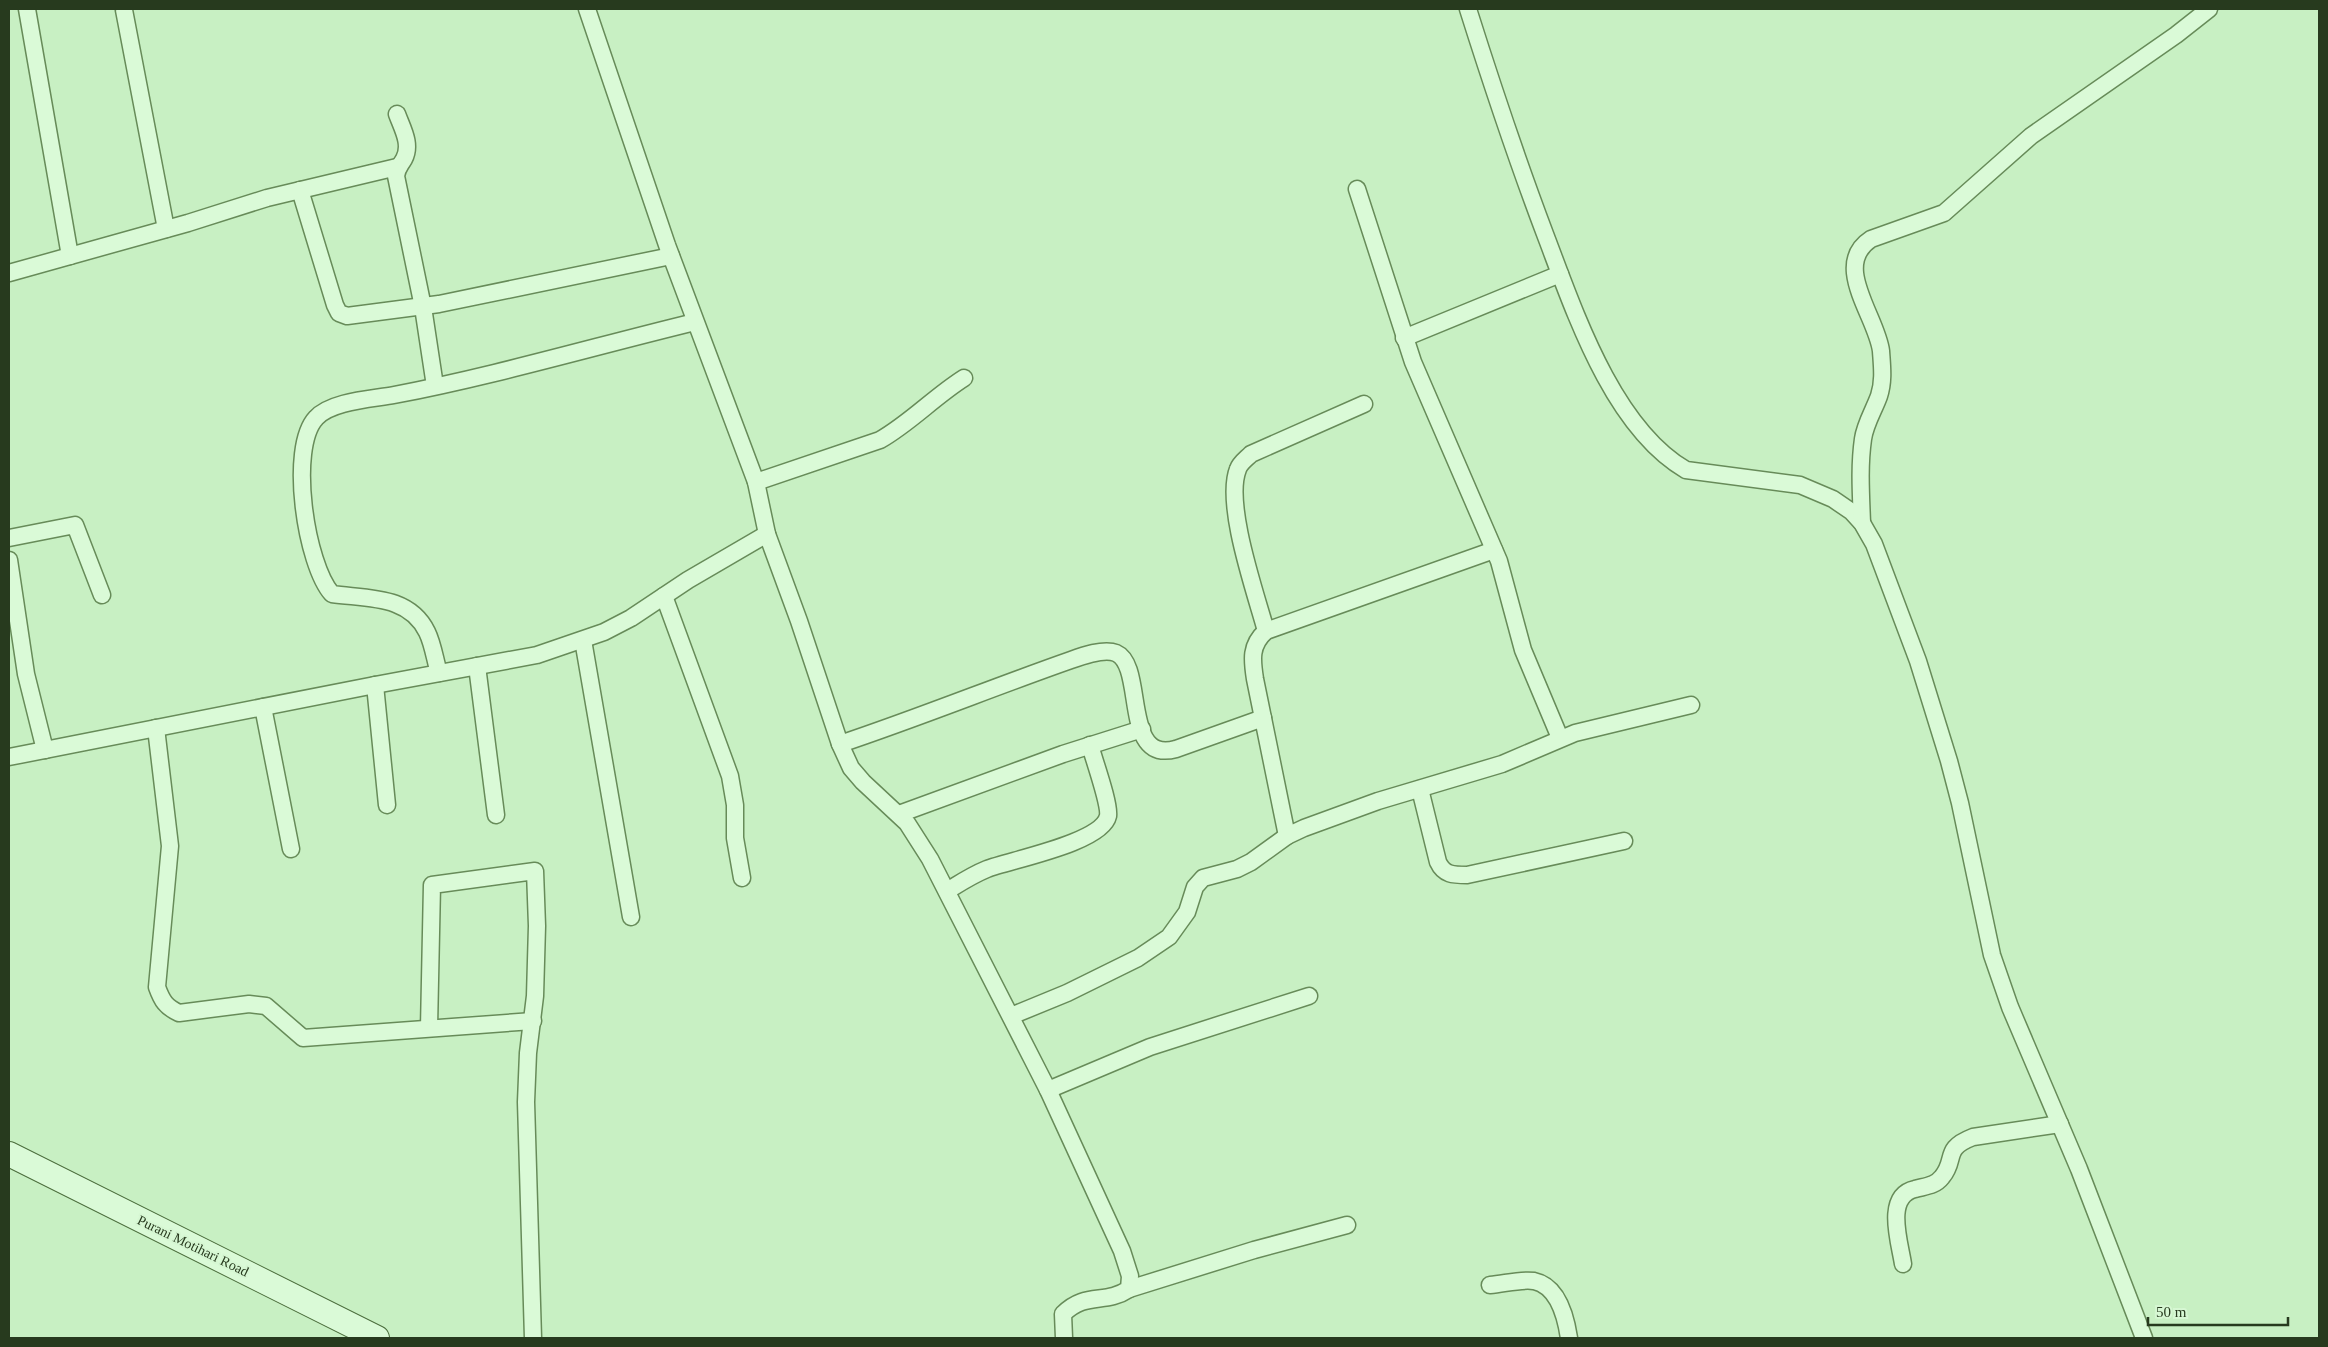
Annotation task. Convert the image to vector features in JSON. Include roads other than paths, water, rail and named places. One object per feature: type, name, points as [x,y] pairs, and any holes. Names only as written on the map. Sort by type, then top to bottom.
[{"type":"main road","name":"Purani Motihari Road","points":[[9,1154],[377,1338]]},
{"type":"street","points":[[27,9],[70,256]]},
{"type":"street","points":[[587,9],[671,256],[756,482],[768,534],[800,621],[840,744],[851,768],[863,782],[899,814],[930,859],[947,891],[1048,1090],[1122,1251],[1130,1276],[1129,1289]]},
{"type":"street","points":[[1468,9],[1510,138],[1560,274],[1607,379],[1637,426],[1653,446],[1669,460],[1686,470],[1800,485],[1833,499],[1852,512],[1862,523],[1874,544],[1890,582],[1918,661],[1949,761],[1960,803],[1992,955],[2010,1007],[2060,1124],[2144,1338]]},
{"type":"street","points":[[1862,523],[1861,479],[1863,437],[1879,395],[1882,378],[1881,348],[1856,282],[1854,267],[1857,254],[1862,245],[1871,239],[1944,213],[2031,136],[2176,35],[2209,9]]},
{"type":"street","points":[[124,10],[166,229]]},
{"type":"street","points":[[9,273],[300,190],[397,167],[404,159],[407,143],[397,114]]},
{"type":"street","points":[[397,167],[397,183],[424,307],[435,386]]},
{"type":"street","points":[[1357,188],[1404,338],[1424,389],[1494,550],[1504,576],[1515,625],[1560,738]]},
{"type":"street","points":[[300,190],[332,296],[340,313],[347,316],[360,316],[424,307],[671,256]]},
{"type":"street","points":[[1404,338],[1560,274]]},
{"type":"street","points":[[438,673],[428,633],[419,617],[410,609],[389,601],[332,594],[323,584],[316,568],[306,522],[303,495],[303,452],[308,431],[316,417],[330,408],[344,404],[435,386],[695,322]]},
{"type":"street","points":[[756,482],[880,440],[894,432],[940,393],[964,378]]},
{"type":"street","points":[[1266,631],[1246,559],[1235,502],[1235,480],[1238,467],[1251,454],[1364,404]]},
{"type":"street","points":[[9,538],[75,525],[102,595]]},
{"type":"street","points":[[9,757],[375,684],[537,655],[583,640],[631,618],[664,596],[768,534]]},
{"type":"street","points":[[1287,836],[1252,662],[1253,649],[1257,639],[1266,631],[1494,550]]},
{"type":"street","points":[[9,560],[26,674],[45,750]]},
{"type":"street","points":[[664,596],[730,776],[735,805],[735,838],[742,878]]},
{"type":"street","points":[[583,640],[632,917]]},
{"type":"street","points":[[840,744],[1072,660],[1106,652],[1116,653],[1123,659],[1128,671],[1142,729],[1155,750],[1165,752],[1263,718]]},
{"type":"street","points":[[477,666],[496,815]]},
{"type":"street","points":[[375,684],[387,805]]},
{"type":"street","points":[[1011,1016],[1138,958],[1168,937],[1178,925],[1187,912],[1195,887],[1203,878],[1236,869],[1251,862],[1287,836],[1304,828],[1360,808],[1502,764],[1560,738],[1691,705]]},
{"type":"street","points":[[262,707],[291,849]]},
{"type":"street","points":[[156,728],[170,846],[164,936],[157,986],[162,1001],[169,1008],[179,1013],[249,1004],[266,1006],[303,1038],[533,1021]]},
{"type":"street","points":[[899,814],[1090,745],[1142,729]]},
{"type":"street","points":[[947,891],[969,876],[989,868],[1026,859],[1067,844],[1099,828],[1106,820],[1108,814],[1090,745]]},
{"type":"street","points":[[1420,789],[1438,862],[1441,869],[1451,875],[1467,875],[1624,841]]},
{"type":"street","points":[[429,1028],[432,884],[535,872],[538,926],[526,1102],[533,1338]]},
{"type":"street","points":[[1048,1090],[1143,1050],[1309,996]]},
{"type":"street","points":[[1903,1264],[1897,1226],[1897,1209],[1900,1198],[1908,1190],[1937,1184],[1945,1175],[1954,1148],[1963,1141],[1973,1137],[2060,1124]]},
{"type":"street","points":[[1064,1338],[1063,1314],[1073,1304],[1083,1300],[1117,1297],[1129,1289],[1254,1250],[1347,1225]]},
{"type":"street","points":[[1490,1285],[1523,1281],[1545,1286],[1553,1295],[1561,1310],[1569,1338]]}]
